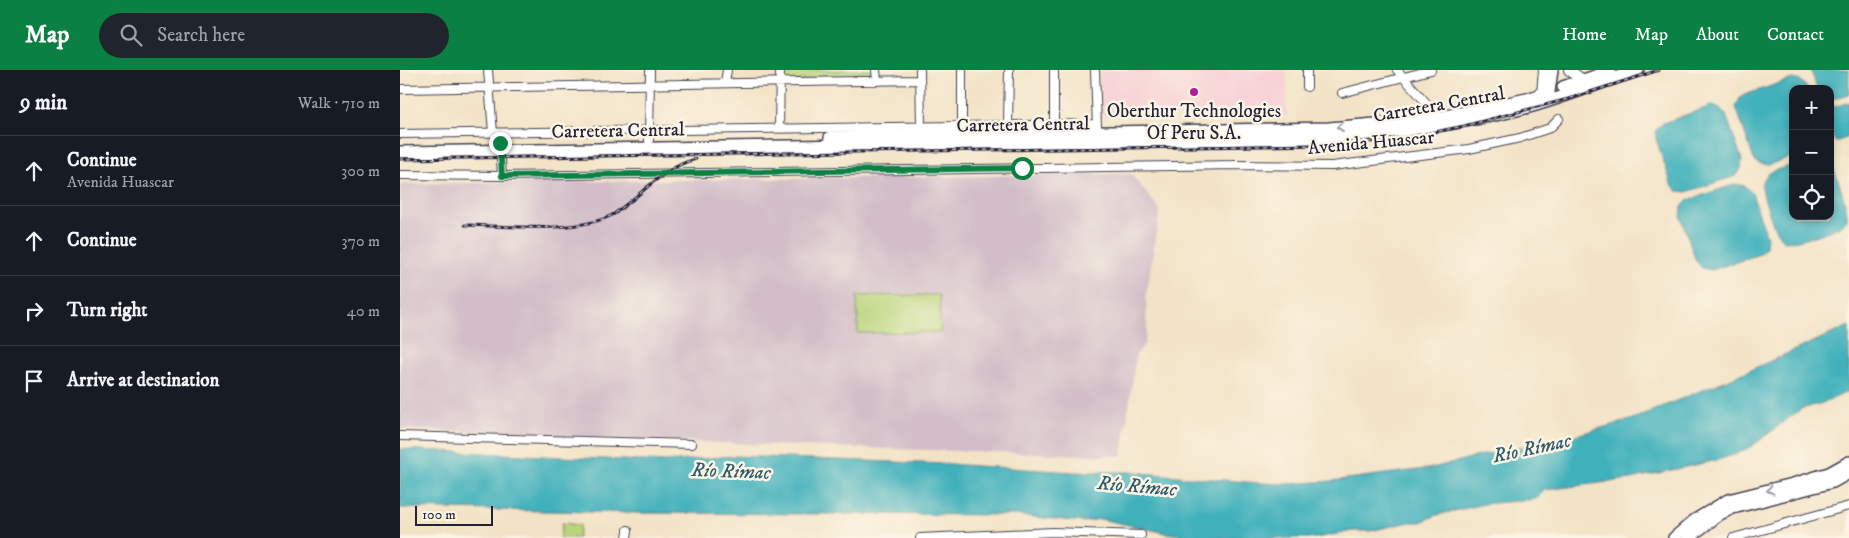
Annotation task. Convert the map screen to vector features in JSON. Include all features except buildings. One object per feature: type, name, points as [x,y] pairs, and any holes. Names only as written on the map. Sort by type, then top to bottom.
[{"type":"highway","points":[[1545,93],[1552,70]]},
{"type":"highway","name":"Carretera Central","points":[[400,152],[501,147],[1055,133],[1097,128],[1329,128],[1440,117],[1638,70]]},
{"type":"highway","name":"Carretera Central","points":[[400,145],[501,147],[649,135],[1055,133],[1320,138],[1368,135],[1437,127],[1529,106],[1588,83],[1605,71]]},
{"type":"highway","points":[[1674,538],[1695,520],[1728,500],[1829,473],[1849,462]]},
{"type":"highway","points":[[1688,538],[1720,514],[1733,508],[1833,482],[1849,473]]},
{"type":"main road","points":[[1569,70],[1588,83]]},
{"type":"street","points":[[488,70],[493,133],[501,147],[502,176]]},
{"type":"street","points":[[649,135],[650,70]]},
{"type":"street","points":[[725,83],[727,70]]},
{"type":"street","points":[[779,128],[780,70]]},
{"type":"street","points":[[876,70],[877,81]]},
{"type":"street","points":[[920,70],[920,126]]},
{"type":"street","points":[[962,70],[962,125]]},
{"type":"street","points":[[1008,125],[1009,70]]},
{"type":"street","points":[[400,134],[649,135],[779,128],[962,125],[1008,125],[1055,133],[1054,70]]},
{"type":"street","points":[[1095,70],[1097,128]]},
{"type":"street","points":[[1307,70],[1307,86]]},
{"type":"street","points":[[1397,70],[1440,117]]},
{"type":"street","points":[[1342,93],[1431,70]]},
{"type":"street","points":[[1543,70],[1545,93]]},
{"type":"street","points":[[400,89],[920,80]]},
{"type":"street","name":"Avenida Huascar","points":[[400,174],[502,176],[1238,165],[1332,166],[1469,149],[1520,138],[1550,128],[1559,119]]},
{"type":"street","points":[[400,436],[692,444]]},
{"type":"street","points":[[1733,538],[1849,506]]},
{"type":"street","points":[[920,538],[1140,535]]},
{"type":"shaded area","name":"Oberthur Technologies Of Peru S.A.","points":[[1100,70],[1287,70],[1287,115],[1101,116]]},
{"type":"shaded area","points":[[1131,174],[1160,210],[1146,297],[1147,331],[1144,345],[1136,355],[1122,456],[796,446],[400,429],[400,184]]},
{"type":"green space","points":[[784,70],[874,70],[874,79],[781,81]]},
{"type":"green space","points":[[939,295],[941,332],[858,333],[857,296]]},
{"type":"green space","points":[[562,523],[580,525],[578,538],[560,538]]},
{"type":"water","points":[[1849,70],[1849,94],[1834,99],[1834,85],[1816,85],[1811,71]]},
{"type":"water","points":[[1792,79],[1801,81],[1804,85],[1789,85],[1789,157],[1768,165],[1754,160],[1736,107],[1740,98]]},
{"type":"water","points":[[1849,102],[1849,137],[1835,142],[1834,139],[1834,107]]},
{"type":"water","points":[[1711,106],[1720,108],[1726,115],[1742,160],[1741,169],[1735,176],[1687,192],[1677,191],[1671,183],[1656,139],[1656,130],[1663,123]]},
{"type":"water","points":[[1789,166],[1789,220],[1834,220],[1834,171],[1842,191],[1847,220],[1827,232],[1796,240],[1783,240],[1773,224],[1762,186],[1763,179],[1774,171]]},
{"type":"water","points":[[1736,184],[1745,186],[1752,193],[1767,237],[1766,247],[1760,254],[1712,270],[1702,268],[1696,261],[1681,217],[1682,207],[1688,200]]},
{"type":"water","name":"Río Rímac","points":[[1849,326],[1849,391],[1826,402],[1801,409],[1752,446],[1736,454],[1718,460],[1631,479],[1545,490],[1536,499],[1484,504],[1437,515],[1421,522],[1410,522],[1370,531],[1353,531],[1315,538],[1200,538],[1100,519],[1083,522],[1015,515],[638,513],[400,508],[400,449],[665,462],[733,456],[947,464],[1074,472],[1130,472],[1286,484],[1331,481],[1432,468],[1478,456],[1558,440],[1630,420],[1741,374]]},
{"type":"railway","points":[[400,159],[1322,145],[1396,140],[1464,126],[1568,99],[1659,70]]},
{"type":"railway","points":[[465,225],[562,227],[599,220],[614,214],[670,170],[696,159]]},
{"type":"place","name":"Oberthur Technologies Of Peru S.A.","points":[[1194,92]]},
{"type":"route","points":[[500,143],[502,150],[502,176],[1022,168]]}]
